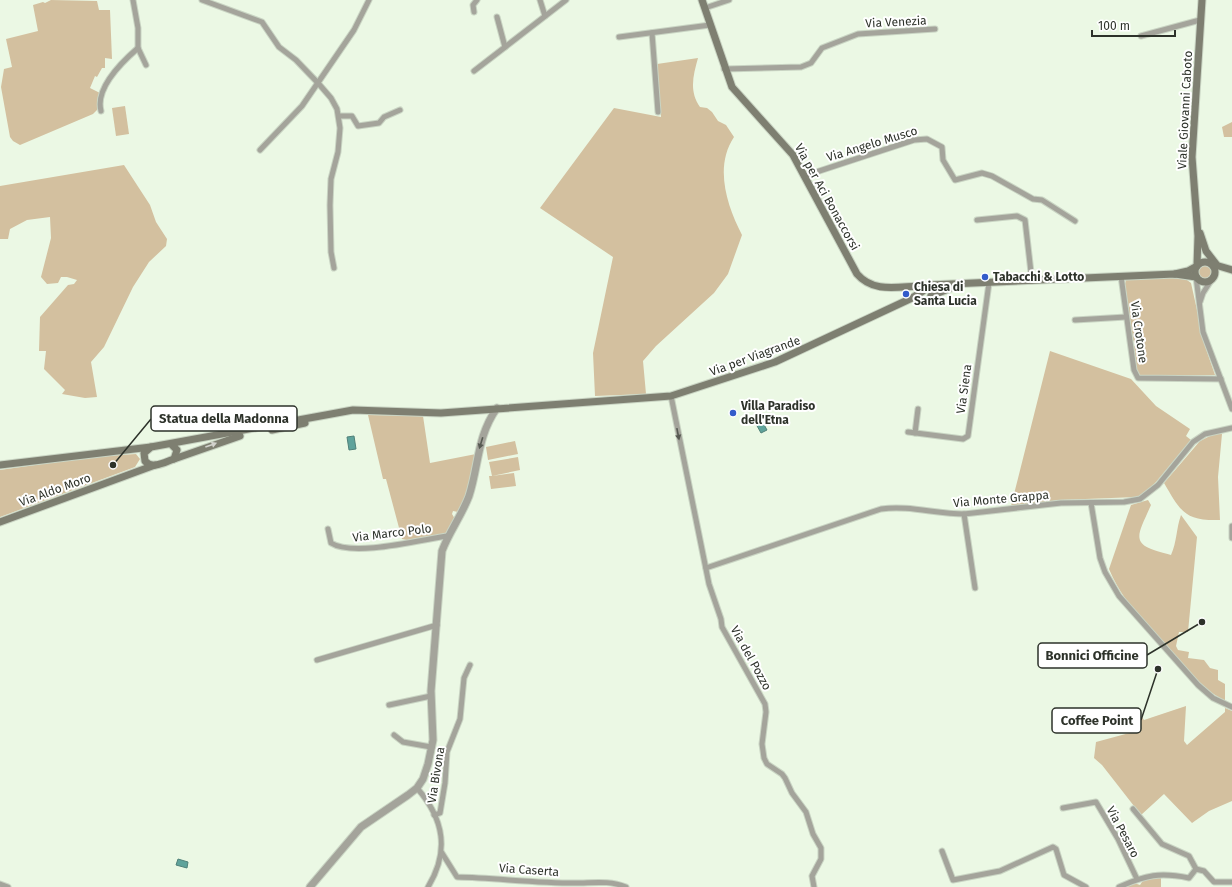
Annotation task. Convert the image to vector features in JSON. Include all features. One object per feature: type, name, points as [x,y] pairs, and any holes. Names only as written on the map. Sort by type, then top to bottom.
[{"type":"main road","name":"Via per Aci Bonaccorsi","points":[[702,0],[724,69],[732,87],[787,147],[857,274],[863,280],[879,288],[910,286],[926,291]]},
{"type":"main road","name":"Viale Giovanni Caboto","points":[[1196,221],[1192,157],[1202,0]]},
{"type":"main road","points":[[1196,221],[1203,244],[1215,270],[1212,279]]},
{"type":"main road","points":[[1196,221],[1196,277]]},
{"type":"main road","points":[[1176,274],[1188,271],[1206,262],[1213,263],[1232,271]]},
{"type":"main road","points":[[926,291],[965,284],[1176,274],[1196,277],[1204,282],[1232,271]]},
{"type":"main road","name":"Via per Viagrande","points":[[364,410],[441,413],[671,396],[775,362],[926,291],[945,289],[965,284]]},
{"type":"main road","points":[[0,465],[172,445],[293,421],[364,410]]},
{"type":"main road","points":[[117,479],[233,437],[364,410]]},
{"type":"main road","points":[[172,445],[177,450],[174,459]]},
{"type":"main road","points":[[117,479],[138,468],[144,458],[146,450],[151,447]]},
{"type":"main road","points":[[113,452],[136,453],[144,458],[148,464],[155,466]]},
{"type":"main road","name":"Via Aldo Moro","points":[[0,522],[117,479]]},
{"type":"street","points":[[133,0],[138,28],[138,48],[146,65]]},
{"type":"street","points":[[202,0],[262,22],[279,47],[296,60],[331,98],[339,116],[338,152],[330,186],[331,252],[334,268]]},
{"type":"street","points":[[260,150],[293,117],[318,83],[361,18],[369,0]]},
{"type":"street","points":[[474,12],[473,5],[476,0]]},
{"type":"street","points":[[540,0],[545,16]]},
{"type":"street","points":[[474,71],[566,0]]},
{"type":"street","points":[[705,8],[729,0]]},
{"type":"street","points":[[497,16],[504,47]]},
{"type":"street","points":[[1141,36],[1200,20]]},
{"type":"street","points":[[619,37],[710,25]]},
{"type":"street","name":"Via Venezia","points":[[724,69],[801,67],[811,63],[822,48],[858,34],[935,29]]},
{"type":"street","points":[[652,33],[658,112]]},
{"type":"street","points":[[101,111],[100,101],[113,73],[138,48]]},
{"type":"street","points":[[339,116],[352,116],[358,126],[379,123],[384,117],[400,110]]},
{"type":"street","name":"Via Angelo Musco","points":[[804,176],[914,140],[927,138],[942,147],[943,160],[955,180],[982,173],[992,176],[1033,199],[1042,200],[1075,221]]},
{"type":"street","points":[[977,220],[1017,216],[1025,220],[1032,281]]},
{"type":"street","name":"Via Crotone","points":[[1121,276],[1134,370],[1138,378],[1221,379]]},
{"type":"street","points":[[1196,277],[1199,307],[1206,344],[1232,409]]},
{"type":"street","points":[[1199,307],[1203,293],[1212,279]]},
{"type":"street","name":"Via Siena","points":[[908,432],[963,439],[968,436],[989,283]]},
{"type":"street","points":[[1074,320],[1126,317]]},
{"type":"street","name":"Via del Pozzo","points":[[671,396],[706,568],[722,619],[722,628],[765,704],[766,712],[762,731],[764,758],[767,764],[782,774],[785,778],[792,793],[806,812],[813,834],[821,848],[821,859],[812,876],[814,887]]},
{"type":"street","points":[[310,887],[361,827],[416,788],[426,772],[433,740],[431,696],[441,558],[447,536],[468,496],[488,421],[497,408]]},
{"type":"street","points":[[915,433],[918,408]]},
{"type":"street","name":"Via Monte Grappa","points":[[706,568],[881,509],[897,507],[949,514],[964,514],[1061,503],[1132,501],[1140,499],[1158,485],[1193,442],[1210,432],[1232,428]]},
{"type":"street","points":[[1091,503],[1100,558],[1105,572],[1119,596],[1198,685],[1213,698],[1232,707]]},
{"type":"street","points":[[964,514],[975,588]]},
{"type":"street","points":[[1232,526],[1232,538]]},
{"type":"street","name":"Via Marco Polo","points":[[328,529],[331,543],[336,546],[358,550],[447,536]]},
{"type":"street","points":[[317,660],[437,626]]},
{"type":"street","name":"Via Bivona","points":[[434,815],[440,813],[445,783],[447,752],[460,719],[464,678],[470,665]]},
{"type":"street","points":[[389,705],[431,696]]},
{"type":"street","points":[[394,735],[403,742],[432,748]]},
{"type":"street","points":[[416,788],[434,815],[440,830],[442,853],[433,879],[428,887]]},
{"type":"street","name":"Via Pesaro","points":[[1063,808],[1096,802],[1118,839],[1137,879]]},
{"type":"street","points":[[1133,809],[1162,844],[1189,856],[1196,869],[1204,871],[1214,882],[1232,882]]},
{"type":"street","points":[[942,852],[953,880],[1000,871],[1053,847],[1056,849],[1064,875],[1086,887]]},
{"type":"street","name":"Via Caserta","points":[[442,853],[457,876],[575,883],[618,883],[626,887]]},
{"type":"street","points":[[1119,887],[1137,879],[1164,874],[1189,878],[1196,869]]},
{"type":"street","points":[[0,884],[8,887]]},
{"type":"shaded area","points":[[51,0],[97,1],[99,10],[110,10],[112,59],[105,58],[105,68],[102,68],[97,77],[95,76],[90,88],[100,93],[97,110],[93,114],[20,145],[13,141],[10,137],[1,87],[4,69],[12,67],[6,39],[38,31],[33,5],[43,2],[45,3]]},
{"type":"shaded area","points":[[698,58],[693,83],[694,95],[700,107],[707,108],[712,112],[718,121],[726,125],[734,137],[728,149],[724,174],[728,199],[742,235],[728,274],[714,293],[656,346],[643,361],[646,394],[595,396],[593,353],[613,257],[540,208],[614,108],[661,117],[657,64]]},
{"type":"shaded area","points":[[125,106],[129,134],[116,136],[112,108]]},
{"type":"shaded area","points":[[1232,122],[1232,137],[1224,137],[1222,127]]},
{"type":"shaded area","points":[[124,165],[150,205],[156,222],[167,239],[166,246],[149,262],[133,287],[104,347],[91,362],[97,397],[85,398],[62,394],[65,390],[44,369],[46,351],[39,351],[40,317],[68,285],[74,284],[77,280],[61,277],[58,283],[47,284],[41,277],[51,238],[50,217],[27,220],[10,229],[8,239],[0,239],[0,186]]},
{"type":"shaded area","points":[[1205,263],[1212,268],[1213,271],[1208,278],[1205,279],[1198,274],[1197,271],[1202,264]]},
{"type":"shaded area","points":[[1183,277],[1191,283],[1205,346],[1215,375],[1141,376],[1137,372],[1133,347],[1136,345],[1133,340],[1125,284],[1126,280]]},
{"type":"shaded area","points":[[1050,351],[1131,379],[1156,406],[1190,429],[1186,436],[1191,440],[1145,493],[1137,497],[1060,500],[1011,506]]},
{"type":"shaded area","points":[[368,415],[423,416],[430,463],[476,454],[467,496],[458,512],[453,511],[452,514],[455,519],[447,533],[407,540],[402,539],[386,479],[383,479]]},
{"type":"shaded area","points":[[1214,434],[1222,434],[1218,477],[1220,520],[1199,519],[1185,513],[1180,508],[1164,483],[1200,441]]},
{"type":"shaded area","points":[[515,441],[518,454],[488,460],[486,447]]},
{"type":"shaded area","points":[[136,454],[140,459],[135,467],[0,517],[0,470],[91,457]]},
{"type":"shaded area","points":[[518,457],[520,470],[492,476],[489,462]]},
{"type":"shaded area","points":[[514,473],[516,486],[491,489],[489,476]]},
{"type":"shaded area","points":[[1148,500],[1151,505],[1140,533],[1142,544],[1148,548],[1171,555],[1181,515],[1197,537],[1188,632],[1179,632],[1176,646],[1178,650],[1189,652],[1188,658],[1204,660],[1210,668],[1218,670],[1218,680],[1225,684],[1225,701],[1207,690],[1148,628],[1126,600],[1109,569],[1131,505]]},
{"type":"shaded area","points":[[1186,706],[1184,741],[1187,745],[1225,712],[1225,708],[1232,711],[1232,801],[1209,811],[1192,823],[1164,794],[1141,815],[1102,765],[1094,758],[1096,742],[1133,732],[1125,723],[1126,720],[1129,722],[1142,717],[1144,720]]},
{"type":"shaded area","points":[[1161,875],[1161,887],[1123,887],[1134,883],[1140,885],[1144,879]]},
{"type":"water","points":[[762,421],[767,430],[761,433],[756,424]]},
{"type":"water","points":[[354,436],[356,449],[349,450],[347,437]]},
{"type":"water","points":[[178,859],[188,862],[187,868],[176,865]]},
{"type":"place","name":"Tabacchi & Lotto","points":[[985,277]]},
{"type":"place","name":"Chiesa di Santa Lucia","points":[[906,294]]},
{"type":"place","name":"Villa Paradiso dell'Etna","points":[[733,413]]},
{"type":"place","name":"Statua della Madonna","points":[[113,465]]},
{"type":"place","name":"Bonnici Officine","points":[[1202,622]]},
{"type":"place","name":"Coffee Point","points":[[1158,669]]}]
